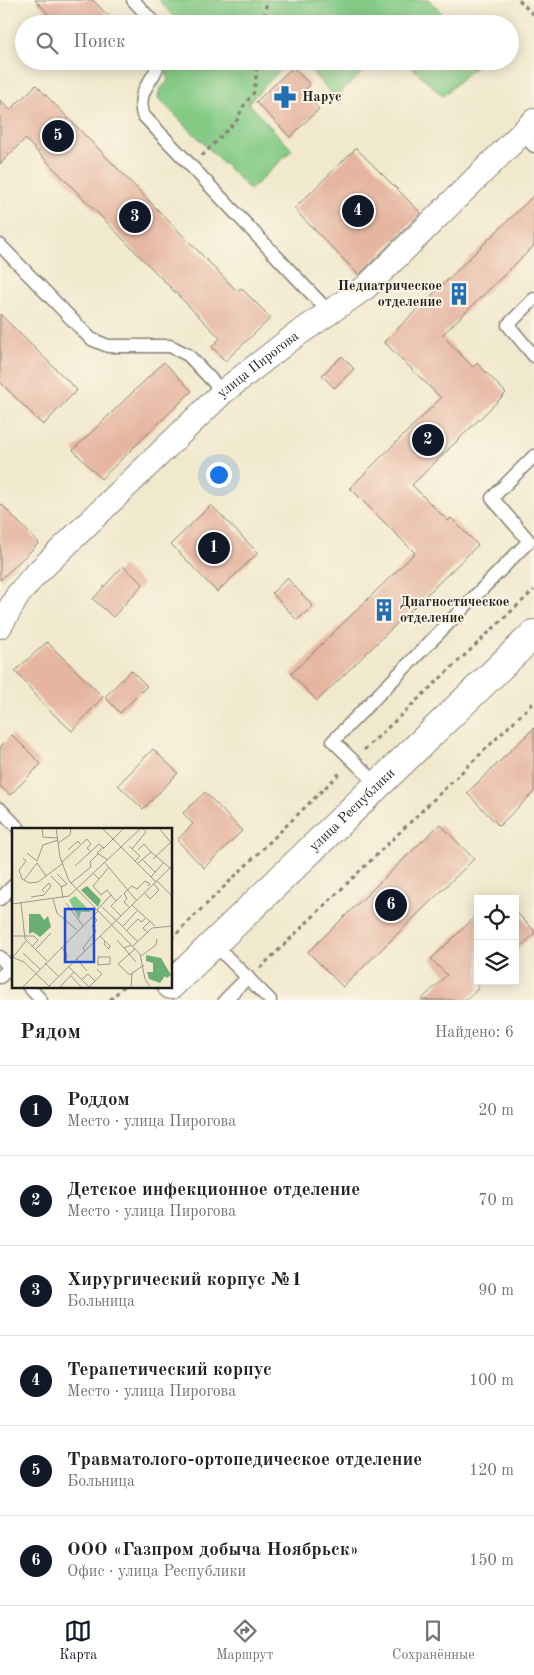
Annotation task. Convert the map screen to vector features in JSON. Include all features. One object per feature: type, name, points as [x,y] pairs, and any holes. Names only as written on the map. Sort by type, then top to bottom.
[{"type":"street","name":"улица Пирогова","points":[[0,626],[18,595],[33,577],[223,392],[329,312],[366,287],[530,133]]},
{"type":"street","name":"улица Республики","points":[[172,985],[377,784],[534,634]]},
{"type":"street","name":"улица Республики","points":[[156,1000],[169,988]]},
{"type":"lane","points":[[133,0],[147,15]]},
{"type":"lane","points":[[154,70],[140,103],[143,115],[329,312]]},
{"type":"lane","points":[[0,245],[91,339],[108,346],[170,346],[188,356],[223,392]]},
{"type":"lane","points":[[534,299],[508,325],[534,356]]},
{"type":"lane","points":[[377,784],[333,741],[529,541],[492,498],[534,456]]},
{"type":"lane","points":[[0,809],[18,828]]},
{"type":"lane","points":[[0,899],[12,887]]},
{"type":"lane","points":[[214,944],[270,1000]]},
{"type":"lane","points":[[0,957],[12,970],[0,978]]},
{"type":"lane","points":[[225,1000],[248,977]]},
{"type":"lane","points":[[30,988],[41,1000]]},
{"type":"path","points":[[265,15],[267,0]]},
{"type":"path","points":[[519,0],[534,15]]},
{"type":"path","points":[[191,167],[237,120],[243,107],[254,92],[257,70]]},
{"type":"path","points":[[248,977],[267,963],[534,702]]},
{"type":"path","points":[[110,1000],[122,988]]},
{"type":"green space","points":[[159,0],[429,0],[444,15],[172,15]]},
{"type":"green space","points":[[166,70],[280,70],[248,103],[292,150],[250,190],[158,98],[160,89],[168,81]]},
{"type":"green space","points":[[310,70],[365,70],[335,97]]},
{"type":"green space","points":[[415,70],[471,70],[443,96]]},
{"type":"building","points":[[35,0],[93,0],[107,15],[49,15]]},
{"type":"building","name":"Нарус","points":[[290,70],[296,70],[310,85],[303,92],[319,109],[290,137],[256,102]]},
{"type":"building","points":[[36,85],[237,291],[241,288],[271,318],[225,361],[212,347],[220,338],[25,139],[0,164],[0,100],[10,110]]},
{"type":"building","points":[[356,148],[421,213],[359,275],[294,209]]},
{"type":"building","points":[[534,195],[534,246],[442,335],[473,367],[477,363],[506,393],[412,485],[448,521],[451,518],[478,545],[317,701],[291,674],[415,553],[350,488],[441,398],[384,342]]},
{"type":"building","points":[[0,314],[77,390],[43,425],[0,382]]},
{"type":"building","points":[[342,356],[354,369],[334,388],[322,375]]},
{"type":"building","points":[[164,362],[192,391],[101,479],[73,450]]},
{"type":"building","points":[[0,503],[39,543],[0,580]]},
{"type":"building","points":[[211,505],[258,553],[217,592],[171,544]]},
{"type":"building","points":[[123,566],[143,584],[113,617],[93,599]]},
{"type":"building","points":[[287,578],[313,606],[297,620],[272,593]]},
{"type":"building","points":[[47,642],[103,697],[72,731],[47,708],[15,671]]},
{"type":"building","points":[[131,670],[147,686],[120,713],[105,697]]},
{"type":"building","points":[[534,728],[534,792],[499,826],[467,793]]},
{"type":"building","points":[[12,735],[41,764],[10,795],[0,786],[0,747]]},
{"type":"building","points":[[153,749],[178,773],[143,809],[118,785]]},
{"type":"building","points":[[205,792],[242,831],[204,868],[177,840],[193,824],[183,813]]},
{"type":"building","points":[[440,824],[474,859],[343,987],[308,952]]},
{"type":"building","points":[[519,915],[534,930],[534,934],[519,948]]},
{"type":"building","points":[[474,918],[474,985],[478,985],[478,989],[466,1000],[421,1000],[447,975],[431,959]]},
{"type":"place","name":"Нарус","points":[[285,97]]},
{"type":"place","name":"Травматолого-ортопедическое отделение","points":[[58,136]]},
{"type":"place","name":"Терапетический корпус","points":[[358,211]]},
{"type":"place","name":"Хирургический корпус №1","points":[[135,217]]},
{"type":"place","name":"Педиатрическое отделение","points":[[459,294]]},
{"type":"place","name":"Детское инфекционное отделение","points":[[428,440]]},
{"type":"place","name":"Роддом","points":[[214,548]]},
{"type":"place","name":"Диагностическое отделение","points":[[384,610]]},
{"type":"place","name":"ООО «Газпром добыча Ноябрьск»","points":[[391,905]]}]
